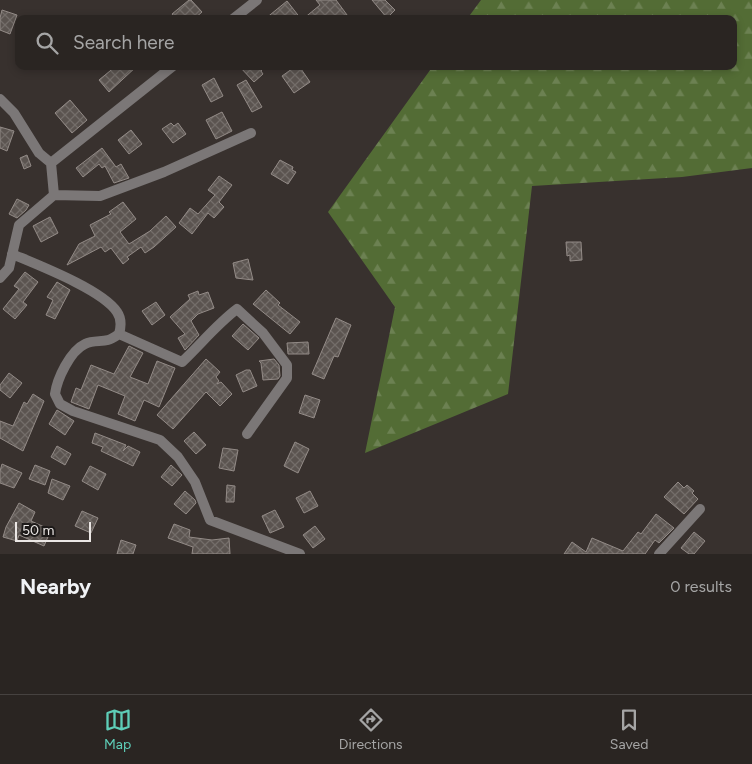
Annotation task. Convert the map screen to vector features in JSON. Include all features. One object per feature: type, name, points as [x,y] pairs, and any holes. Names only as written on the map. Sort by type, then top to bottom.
[{"type":"street","points":[[238,15],[257,0]]},
{"type":"street","points":[[51,163],[168,70]]},
{"type":"street","points":[[0,99],[14,113],[40,153],[51,163],[54,195]]},
{"type":"street","points":[[0,278],[9,268],[19,225],[54,195],[100,196],[164,172],[252,133]]},
{"type":"street","points":[[12,254],[79,284],[109,303],[118,313],[122,325],[119,334],[108,340],[94,341],[78,350],[62,372],[57,384],[55,394],[60,404],[73,411],[160,440],[178,457],[196,482],[210,520],[300,554]]},
{"type":"street","points":[[119,334],[182,362],[222,320],[238,309],[263,333],[287,365],[287,378],[247,434]]},
{"type":"street","points":[[659,554],[700,509]]},
{"type":"green space","points":[[481,0],[752,0],[752,168],[682,177],[532,186],[508,394],[365,453],[395,307],[328,212],[430,70],[737,70],[737,15],[470,15]]},
{"type":"building","points":[[189,0],[202,12],[199,15],[172,14]]},
{"type":"building","points":[[316,0],[336,0],[347,15],[308,15],[320,5]]},
{"type":"building","points":[[372,0],[385,0],[395,10],[390,15],[384,15]]},
{"type":"building","points":[[287,1],[298,15],[270,15]]},
{"type":"building","points":[[2,10],[17,15],[15,15],[10,34],[0,30]]},
{"type":"building","points":[[111,70],[133,70],[109,92],[99,80]]},
{"type":"building","points":[[243,70],[262,70],[263,74],[254,82]]},
{"type":"building","points":[[290,70],[302,70],[310,82],[294,93],[282,76]]},
{"type":"building","points":[[214,78],[223,96],[211,102],[202,85]]},
{"type":"building","points":[[246,80],[262,107],[252,112],[237,85]]},
{"type":"building","points":[[70,100],[87,120],[72,133],[55,113]]},
{"type":"building","points":[[222,112],[232,131],[216,139],[206,120]]},
{"type":"building","points":[[171,123],[174,126],[178,123],[186,134],[173,143],[162,129]]},
{"type":"building","points":[[0,127],[14,131],[7,151],[0,148]]},
{"type":"building","points":[[131,130],[142,144],[129,154],[118,140]]},
{"type":"building","points":[[102,148],[116,167],[121,164],[129,178],[114,183],[105,166],[102,168],[99,164],[83,177],[76,168]]},
{"type":"building","points":[[27,155],[31,166],[24,169],[20,158]]},
{"type":"building","points":[[280,160],[293,167],[292,170],[296,172],[288,184],[271,174]]},
{"type":"building","points":[[219,176],[232,185],[219,202],[224,207],[214,218],[208,213],[192,234],[179,223],[190,208],[198,214],[215,195],[208,190]]},
{"type":"building","points":[[17,199],[29,205],[17,218],[9,214]]},
{"type":"building","points":[[123,202],[136,219],[120,232],[129,244],[150,231],[166,216],[176,227],[154,247],[145,253],[141,247],[127,257],[129,259],[123,264],[111,248],[105,252],[101,247],[67,265],[79,244],[95,236],[90,225],[111,214],[109,212]]},
{"type":"building","points":[[50,217],[58,233],[41,242],[33,226]]},
{"type":"building","points":[[566,242],[581,242],[582,260],[570,261],[570,255],[567,256]]},
{"type":"building","points":[[248,259],[253,280],[236,278],[233,263]]},
{"type":"building","points":[[25,272],[38,282],[23,302],[27,305],[15,319],[3,309],[19,289],[14,286]]},
{"type":"building","points":[[57,282],[70,290],[55,319],[46,315],[53,300],[47,297]]},
{"type":"building","points":[[266,290],[280,303],[278,305],[300,322],[290,334],[253,304]]},
{"type":"building","points":[[198,291],[199,295],[208,292],[214,308],[198,314],[191,321],[199,335],[185,350],[178,338],[185,334],[170,317],[190,299],[188,295]]},
{"type":"building","points":[[156,302],[165,315],[152,325],[142,311]]},
{"type":"building","points":[[336,318],[351,325],[338,357],[334,356],[324,379],[312,374]]},
{"type":"building","points":[[243,324],[259,338],[248,350],[232,336]]},
{"type":"building","points":[[308,342],[309,354],[288,354],[287,343]]},
{"type":"building","points":[[129,346],[143,353],[130,377],[148,384],[157,361],[175,368],[159,407],[144,400],[135,421],[118,414],[125,396],[98,385],[89,409],[71,402],[76,388],[81,390],[91,365],[114,374]]},
{"type":"building","points":[[206,359],[220,372],[216,377],[219,381],[217,384],[221,382],[232,394],[220,406],[206,392],[173,429],[157,415]]},
{"type":"building","points":[[274,359],[279,365],[280,376],[278,379],[263,380],[261,363],[259,361]]},
{"type":"building","points":[[250,370],[257,386],[243,392],[236,375]]},
{"type":"building","points":[[9,373],[22,383],[10,398],[0,390],[0,385]]},
{"type":"building","points":[[33,394],[44,401],[23,451],[0,438],[0,421],[13,426],[24,402],[27,404]]},
{"type":"building","points":[[305,395],[320,400],[314,418],[299,413]]},
{"type":"building","points":[[57,410],[74,421],[65,435],[49,424]]},
{"type":"building","points":[[194,432],[206,445],[196,454],[184,441]]},
{"type":"building","points":[[95,433],[126,445],[123,451],[128,446],[140,452],[133,466],[101,451],[103,447],[92,443]]},
{"type":"building","points":[[295,442],[309,449],[298,473],[284,466]]},
{"type":"building","points":[[57,446],[71,454],[65,465],[51,457]]},
{"type":"building","points":[[223,448],[238,450],[234,471],[219,468]]},
{"type":"building","points":[[2,464],[22,473],[14,488],[0,483]]},
{"type":"building","points":[[35,465],[50,471],[45,485],[29,479]]},
{"type":"building","points":[[171,465],[182,475],[172,486],[161,477]]},
{"type":"building","points":[[90,466],[106,474],[98,490],[82,481]]},
{"type":"building","points":[[52,479],[70,486],[63,500],[48,493]]},
{"type":"building","points":[[678,482],[684,488],[687,485],[694,491],[692,493],[698,499],[684,514],[664,497]]},
{"type":"building","points":[[227,485],[235,486],[234,502],[226,502]]},
{"type":"building","points":[[185,491],[196,503],[186,514],[174,504]]},
{"type":"building","points":[[310,491],[318,506],[304,513],[296,498]]},
{"type":"building","points":[[19,503],[35,512],[31,521],[51,530],[44,546],[19,535],[17,541],[3,537],[6,527]]},
{"type":"building","points":[[275,510],[284,527],[270,533],[262,516]]},
{"type":"building","points":[[82,511],[98,518],[91,533],[75,526]]},
{"type":"building","points":[[656,514],[674,528],[659,543],[655,540],[645,554],[564,554],[572,542],[586,552],[592,538],[623,551],[638,532],[641,534]]},
{"type":"building","points":[[174,524],[190,530],[189,537],[212,540],[229,538],[230,554],[192,554],[193,547],[168,538]]},
{"type":"building","points":[[315,526],[325,539],[313,548],[303,535]]},
{"type":"building","points":[[694,532],[705,541],[694,554],[689,554],[681,548]]},
{"type":"building","points":[[121,540],[136,545],[133,554],[117,554]]}]
